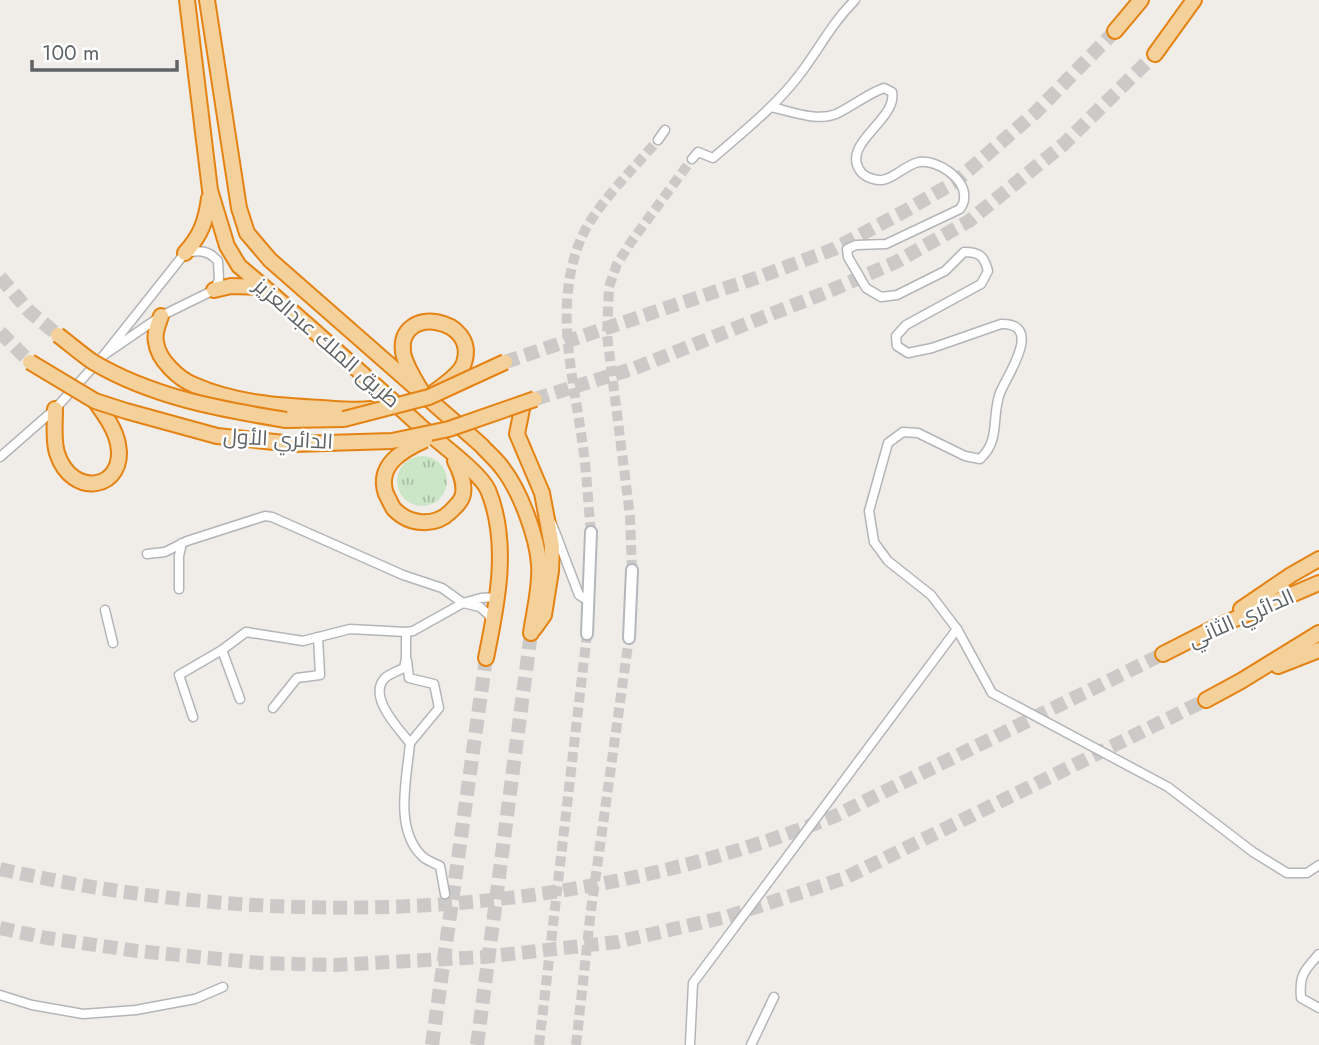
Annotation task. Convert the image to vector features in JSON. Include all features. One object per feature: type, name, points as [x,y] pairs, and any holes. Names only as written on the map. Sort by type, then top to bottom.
[{"type":"highway","name":"طريق الملك عبدالعزيز","points":[[187,0],[210,190],[227,246],[239,266],[282,301],[487,487],[500,546],[497,597],[486,658]]},
{"type":"highway","name":"طريق الملك عبدالعزيز","points":[[207,0],[239,208],[247,233],[270,260],[481,445],[502,467],[513,483],[536,544],[540,564],[531,633],[544,615],[549,582],[552,546],[548,517]]},
{"type":"highway","points":[[1115,31],[1142,0]]},
{"type":"highway","points":[[1155,54],[1194,0]]},
{"type":"highway","points":[[186,253],[199,237],[206,221],[210,190]]},
{"type":"highway","points":[[282,301],[297,284]]},
{"type":"highway","points":[[214,290],[231,286],[264,287]]},
{"type":"highway","points":[[161,316],[156,331],[156,345],[162,358],[192,385],[242,400],[349,414]]},
{"type":"highway","points":[[442,322],[459,335],[465,350],[465,360],[456,373],[427,398],[403,352],[404,339],[410,330],[420,323],[442,322]]},
{"type":"highway","name":"الدائري الأول","points":[[58,335],[92,361],[137,384],[186,401],[286,420],[349,414],[427,398],[505,362]]},
{"type":"highway","name":"الدائري الأول","points":[[30,362],[95,401],[217,436],[294,444],[392,441],[449,429],[529,402],[517,435],[540,487],[548,517]]},
{"type":"highway","points":[[55,410],[56,450],[70,476],[86,484],[104,480],[113,474],[118,463],[118,442],[111,425],[95,401]]},
{"type":"highway","points":[[449,429],[394,457],[386,471],[384,487],[394,509],[420,522],[437,522],[457,506],[463,495],[462,476],[450,451]]},
{"type":"highway","points":[[1214,628],[1319,559]]},
{"type":"highway","name":"الدائري الثاني","points":[[1163,654],[1214,628],[1319,583]]},
{"type":"highway","points":[[1206,699],[1241,681],[1319,633]]},
{"type":"highway","points":[[1241,681],[1319,650]]},
{"type":"main road","points":[[587,634],[591,532]]},
{"type":"main road","points":[[629,638],[632,570]]},
{"type":"street","points":[[695,156],[713,158],[771,107],[799,75],[835,21],[855,0]]},
{"type":"street","points":[[771,107],[822,116],[834,115],[884,88],[892,92],[891,107],[859,146],[857,161],[861,171],[871,178],[884,180],[911,164],[923,161],[935,163],[952,173],[963,188],[964,199],[960,209],[886,244],[847,248],[848,257],[866,288],[881,297],[897,295],[945,271],[964,252],[976,252],[985,258],[988,271],[981,284],[906,325],[896,336],[897,346],[908,353],[932,348],[1002,324],[1018,329],[1022,339],[1019,357],[1000,394],[990,449],[980,459],[965,456],[918,432],[903,432],[888,443],[869,511],[874,542],[888,561],[931,595],[957,629],[992,693],[1168,787],[1253,852],[1287,873],[1307,873],[1319,866]]},
{"type":"street","points":[[658,140],[665,130]]},
{"type":"street","points":[[0,457],[55,410],[104,355],[186,253],[200,250],[212,254],[218,261],[219,280],[214,290],[161,316],[104,355]]},
{"type":"street","points":[[147,554],[165,552],[182,543],[265,516],[272,517],[403,575],[442,588],[463,603],[480,607],[488,614],[493,624]]},
{"type":"street","points":[[548,517],[579,595],[589,601]]},
{"type":"street","points":[[179,589],[179,556],[182,543]]},
{"type":"street","points":[[193,717],[179,674],[222,650],[246,632],[303,641],[350,629],[406,632],[463,603],[497,597]]},
{"type":"street","points":[[105,610],[113,643]]},
{"type":"street","points":[[691,1045],[693,983],[957,629]]},
{"type":"street","points":[[406,632],[409,678],[434,684],[439,701],[439,708],[410,743],[405,794],[406,830],[421,856],[440,866],[445,894]]},
{"type":"street","points":[[273,708],[297,678],[320,675],[318,637]]},
{"type":"street","points":[[222,650],[240,699]]},
{"type":"street","points":[[406,658],[404,668],[384,679],[380,687],[382,704],[390,719],[410,743]]},
{"type":"street","points":[[1319,954],[1305,970],[1300,981],[1301,998],[1319,1008]]},
{"type":"street","points":[[0,995],[32,1005],[83,1014],[136,1010],[195,999],[223,987]]},
{"type":"street","points":[[751,1045],[774,997]]},
{"type":"green space","points":[[422,456],[439,464],[447,481],[439,498],[422,506],[405,498],[397,481],[405,464]]},
{"type":"tunnel","points":[[505,362],[762,276],[834,249],[905,211],[955,182],[1036,112],[1115,31]]},
{"type":"tunnel","points":[[535,399],[635,368],[896,262],[969,221],[1064,144],[1155,54]]},
{"type":"tunnel","points":[[591,532],[568,344],[568,292],[572,267],[580,241],[594,215],[658,140]]},
{"type":"tunnel","points":[[632,570],[630,516],[607,335],[609,287],[617,264],[631,242],[692,159]]},
{"type":"tunnel","points":[[0,277],[30,312],[58,335]]},
{"type":"tunnel","points":[[0,332],[30,362]]},
{"type":"tunnel","points":[[477,1045],[531,633]]},
{"type":"tunnel","points":[[539,1045],[587,634]]},
{"type":"tunnel","points":[[576,1045],[591,910],[629,638]]},
{"type":"tunnel","points":[[0,869],[104,889],[210,902],[316,907],[422,906],[527,896],[631,878],[734,851],[835,816],[1163,654]]},
{"type":"tunnel","points":[[432,1045],[486,658]]},
{"type":"tunnel","points":[[0,928],[137,951],[261,963],[335,965],[484,957],[617,942],[726,917],[845,878],[1206,700]]}]
